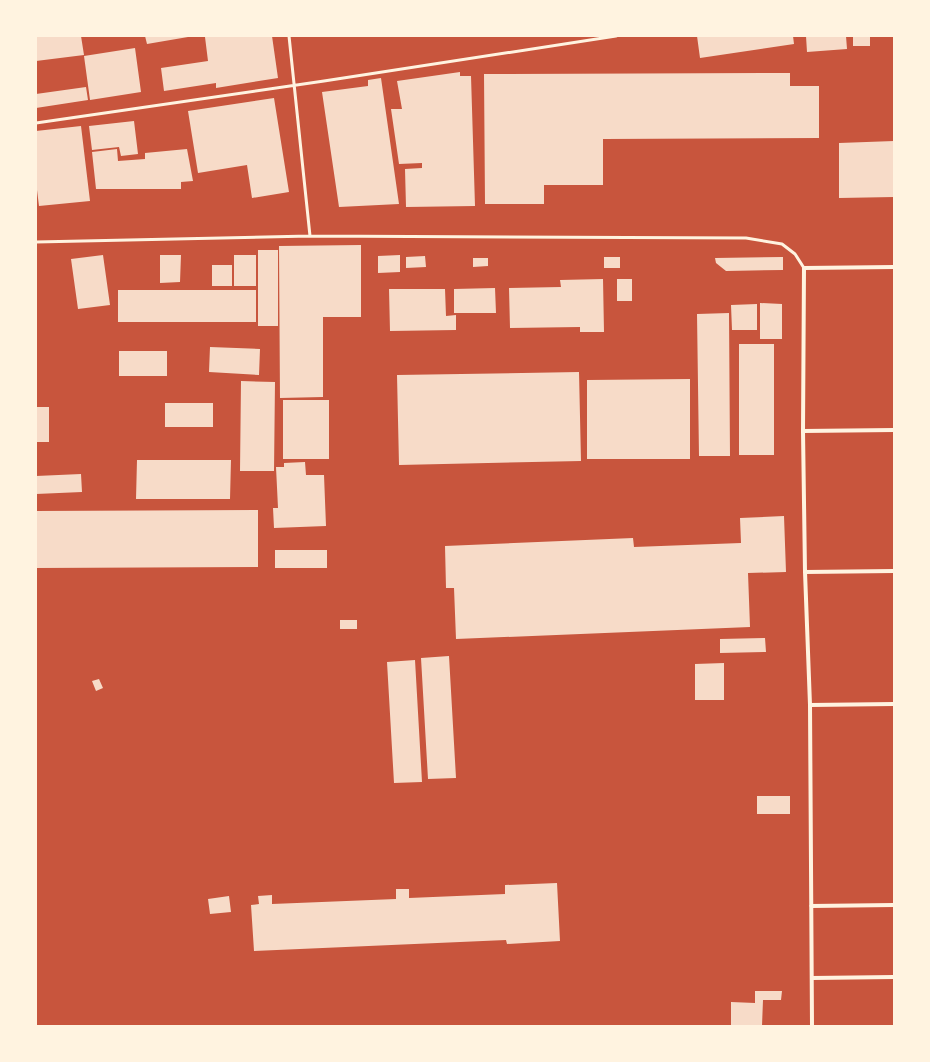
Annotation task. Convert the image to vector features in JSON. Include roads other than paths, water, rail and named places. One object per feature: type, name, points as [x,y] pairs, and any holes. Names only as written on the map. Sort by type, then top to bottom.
[{"type":"street","points":[[812,1026],[810,705],[805,572],[803,431],[804,268],[894,267]]},
{"type":"street","points":[[803,431],[894,430]]},
{"type":"street","points":[[805,572],[894,571]]},
{"type":"street","points":[[810,705],[894,704]]},
{"type":"street","points":[[811,906],[894,905]]},
{"type":"street","points":[[812,978],[894,977]]},
{"type":"lane","points":[[289,36],[310,236]]},
{"type":"lane","points":[[36,123],[616,36]]},
{"type":"lane","points":[[36,242],[310,236],[746,238],[782,244],[795,254],[804,268]]}]
